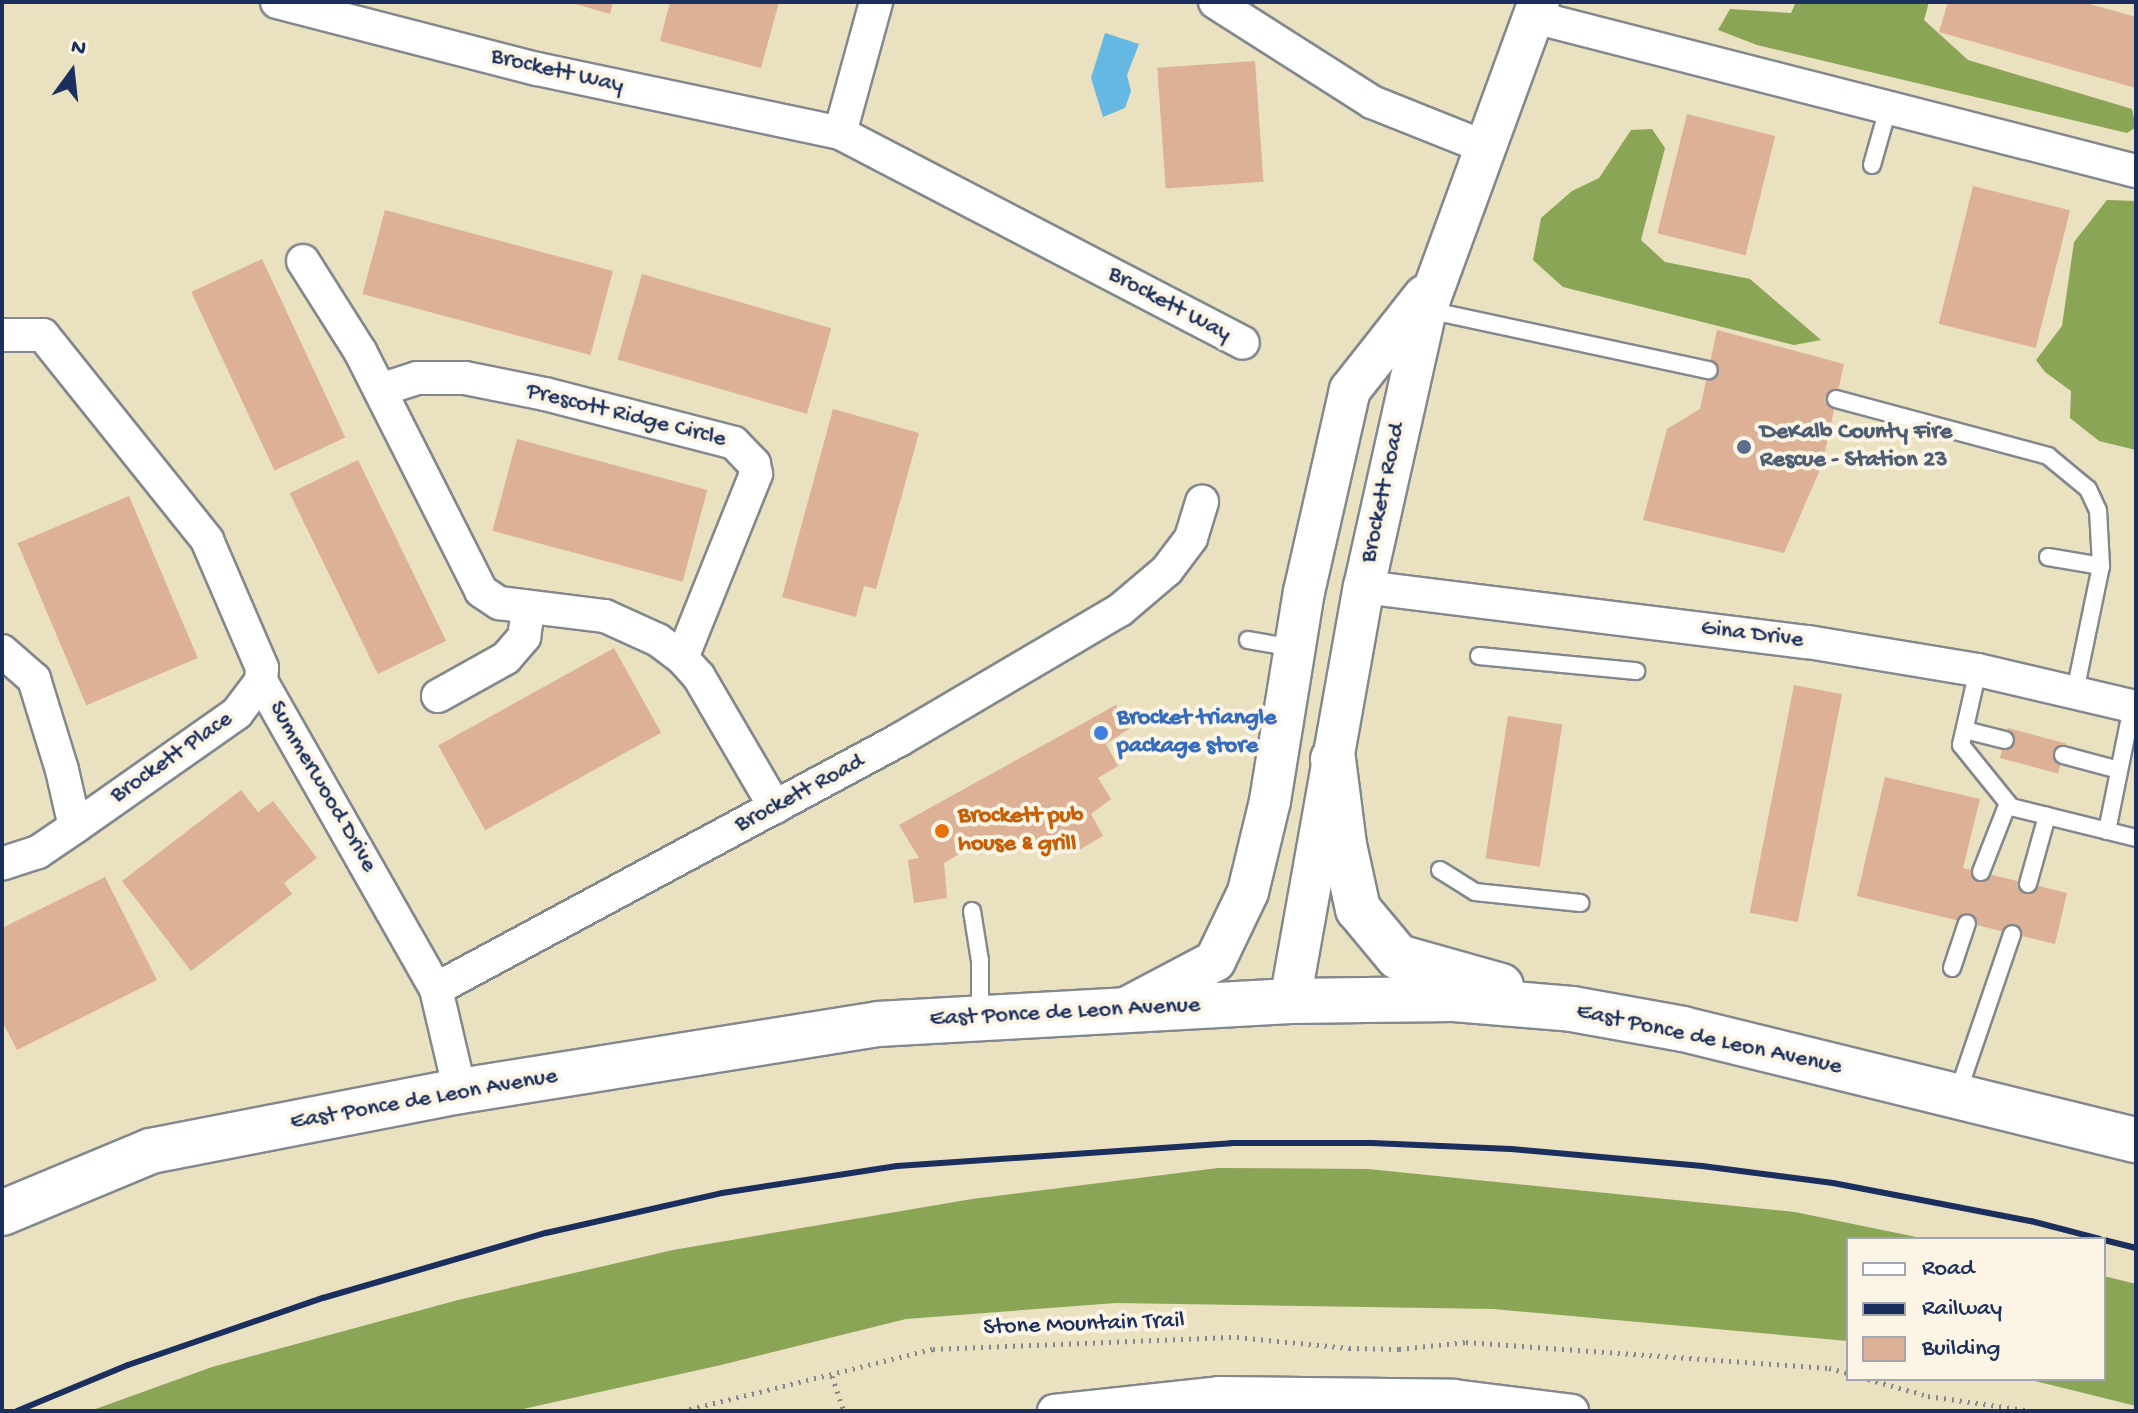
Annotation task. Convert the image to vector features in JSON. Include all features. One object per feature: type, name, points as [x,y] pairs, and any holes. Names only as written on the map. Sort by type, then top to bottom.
[{"type":"main road","points":[[1333,759],[1344,845],[1358,909],[1398,957],[1572,1009]]},
{"type":"main road","name":"East Ponce de Leon Avenue","points":[[2,1213],[151,1151],[460,1091],[878,1024],[1290,1001],[1454,999],[1572,1009],[1683,1029],[1956,1097],[2134,1133]]},
{"type":"street","name":"Brockett Way","points":[[277,2],[537,69],[840,133],[1243,343]]},
{"type":"street","points":[[840,133],[876,2]]},
{"type":"street","points":[[1215,2],[1372,102],[1487,148]]},
{"type":"street","points":[[1536,10],[1888,109],[2136,171]]},
{"type":"street","name":"Brockett Road","points":[[1290,1001],[1364,587],[1432,294],[1536,10]]},
{"type":"street","points":[[303,261],[380,390],[481,591],[499,603],[605,616],[658,640],[682,658],[699,677],[775,807]]},
{"type":"street","points":[[1122,1010],[1215,961],[1248,892],[1270,801],[1295,648],[1350,390],[1432,294]]},
{"type":"street","name":"Summerwood Drive","points":[[2,335],[43,335],[207,540],[262,668],[261,681],[436,989],[460,1091]]},
{"type":"street","name":"Prescott Ridge Circle","points":[[380,390],[417,378],[465,378],[545,394],[734,443],[754,464],[756,474],[682,658]]},
{"type":"street","name":"Brockett Road","points":[[436,989],[899,740],[1120,610],[1167,570],[1191,538],[1202,502]]},
{"type":"street","name":"Gina Drive","points":[[1364,587],[1808,642],[1978,670],[2134,707]]},
{"type":"street","points":[[438,696],[506,658],[524,637],[529,607]]},
{"type":"street","points":[[2,651],[34,679],[62,770],[75,827]]},
{"type":"street","name":"Brockett Place","points":[[2,864],[38,852],[237,713],[261,681]]},
{"type":"street","points":[[1054,1411],[1219,1393],[1572,1411]]},
{"type":"lane","points":[[1872,165],[1888,109]]},
{"type":"lane","points":[[1432,294],[1709,370]]},
{"type":"lane","points":[[1836,399],[2048,456],[2088,489],[2098,510],[2101,566],[2075,692]]},
{"type":"lane","points":[[2048,557],[2101,566]]},
{"type":"lane","points":[[1248,640],[1295,648]]},
{"type":"lane","points":[[1479,656],[1636,671]]},
{"type":"lane","points":[[1978,670],[1961,745],[2008,803],[2136,838]]},
{"type":"lane","points":[[2107,831],[2134,707]]},
{"type":"lane","points":[[1965,730],[2005,740]]},
{"type":"lane","points":[[2063,755],[2119,770]]},
{"type":"lane","points":[[1981,872],[2008,803]]},
{"type":"lane","points":[[2028,884],[2047,816]]},
{"type":"lane","points":[[1440,870],[1475,892],[1580,903]]},
{"type":"lane","points":[[972,911],[980,961],[980,1019]]},
{"type":"lane","points":[[1952,968],[1967,923]]},
{"type":"lane","points":[[1956,1097],[2012,934]]},
{"type":"path","name":"Stone Mountain Trail","points":[[682,1411],[933,1349],[1237,1337],[1349,1348],[1399,1349],[1466,1342],[1829,1368],[1846,1372]]},
{"type":"path","points":[[832,1376],[844,1411]]},
{"type":"path","points":[[1875,1381],[1928,1396],[2032,1411]]},
{"type":"green space","points":[[1796,2],[1929,2],[1924,20],[1968,60],[2132,109],[2136,127],[2127,133],[1757,45],[1718,30],[1730,9],[1791,13]]},
{"type":"green space","points":[[1652,129],[1665,148],[1641,240],[1665,262],[1750,279],[1821,340],[1794,345],[1563,287],[1533,260],[1541,218],[1572,191],[1599,178],[1631,130]]},
{"type":"green space","points":[[2107,200],[2136,201],[2136,450],[2099,441],[2070,418],[2071,391],[2045,372],[2036,360],[2062,326],[2074,242]]},
{"type":"green space","points":[[1218,1168],[1368,1169],[1795,1212],[1916,1237],[1846,1237],[1846,1341],[1493,1309],[1116,1303],[906,1319],[721,1365],[514,1411],[90,1411],[212,1367],[458,1300],[673,1250],[972,1199]]},
{"type":"green space","points":[[2106,1276],[2136,1284],[2136,1406],[2035,1381],[2106,1381]]},
{"type":"water","points":[[1105,33],[1139,44],[1127,75],[1131,91],[1125,108],[1103,117],[1091,78]]},
{"type":"building","points":[[569,2],[613,2],[610,14]]},
{"type":"building","points":[[670,2],[779,2],[761,68],[660,41]]},
{"type":"building","points":[[1948,2],[2083,2],[2136,17],[2136,88],[1939,32]]},
{"type":"building","points":[[1255,61],[1263,182],[1166,189],[1157,68]]},
{"type":"building","points":[[1687,114],[1775,136],[1746,255],[1657,233]]},
{"type":"building","points":[[1973,186],[2070,210],[2036,348],[1939,324]]},
{"type":"building","points":[[385,210],[613,271],[590,355],[362,294]]},
{"type":"building","points":[[262,259],[345,438],[275,471],[191,292]]},
{"type":"building","points":[[642,274],[831,328],[807,414],[617,360]]},
{"type":"building","name":"DeKalb County Fire Rescue - Station 23","points":[[1717,330],[1844,364],[1822,465],[1784,553],[1643,520],[1667,429],[1700,409]]},
{"type":"building","points":[[833,409],[919,433],[876,589],[864,586],[856,617],[782,597]]},
{"type":"building","points":[[517,439],[707,490],[683,582],[492,531]]},
{"type":"building","points":[[358,460],[446,641],[378,674],[290,493]]},
{"type":"building","points":[[129,496],[198,658],[86,705],[18,543]]},
{"type":"building","points":[[614,648],[661,733],[485,830],[438,745]]},
{"type":"building","points":[[1794,685],[1842,694],[1798,922],[1750,913]]},
{"type":"building","points":[[1116,705],[1129,729],[1106,744],[1118,766],[1098,778],[1111,799],[1091,814],[1103,836],[1072,854],[1064,840],[1040,853],[1035,843],[1012,855],[1004,841],[980,855],[975,845],[944,863],[947,898],[914,903],[908,860],[919,858],[899,825]]},
{"type":"building","points":[[1508,716],[1562,725],[1540,867],[1485,858]]},
{"type":"building","points":[[2008,728],[2066,744],[2058,773],[2000,758]]},
{"type":"building","points":[[1885,777],[1980,799],[1963,868],[2067,893],[2055,944],[1857,896]]},
{"type":"building","points":[[241,790],[258,812],[273,801],[317,858],[284,883],[292,894],[191,971],[122,881]]},
{"type":"building","points":[[105,877],[157,980],[17,1050],[2,1021],[2,928]]},
{"type":"railway","points":[[17,1411],[128,1365],[323,1298],[546,1233],[722,1193],[897,1166],[1231,1143],[1372,1143],[1511,1149],[1702,1166],[1833,1183],[2031,1221],[2092,1237]]},
{"type":"railway","points":[[2106,1240],[2136,1248]]},
{"type":"place","name":"DeKalb County Fire Rescue - Station 23","points":[[1744,447]]},
{"type":"place","name":"Brocket triangle package store","points":[[1101,733]]},
{"type":"place","name":"Brockett pub house & grill","points":[[942,831]]}]
